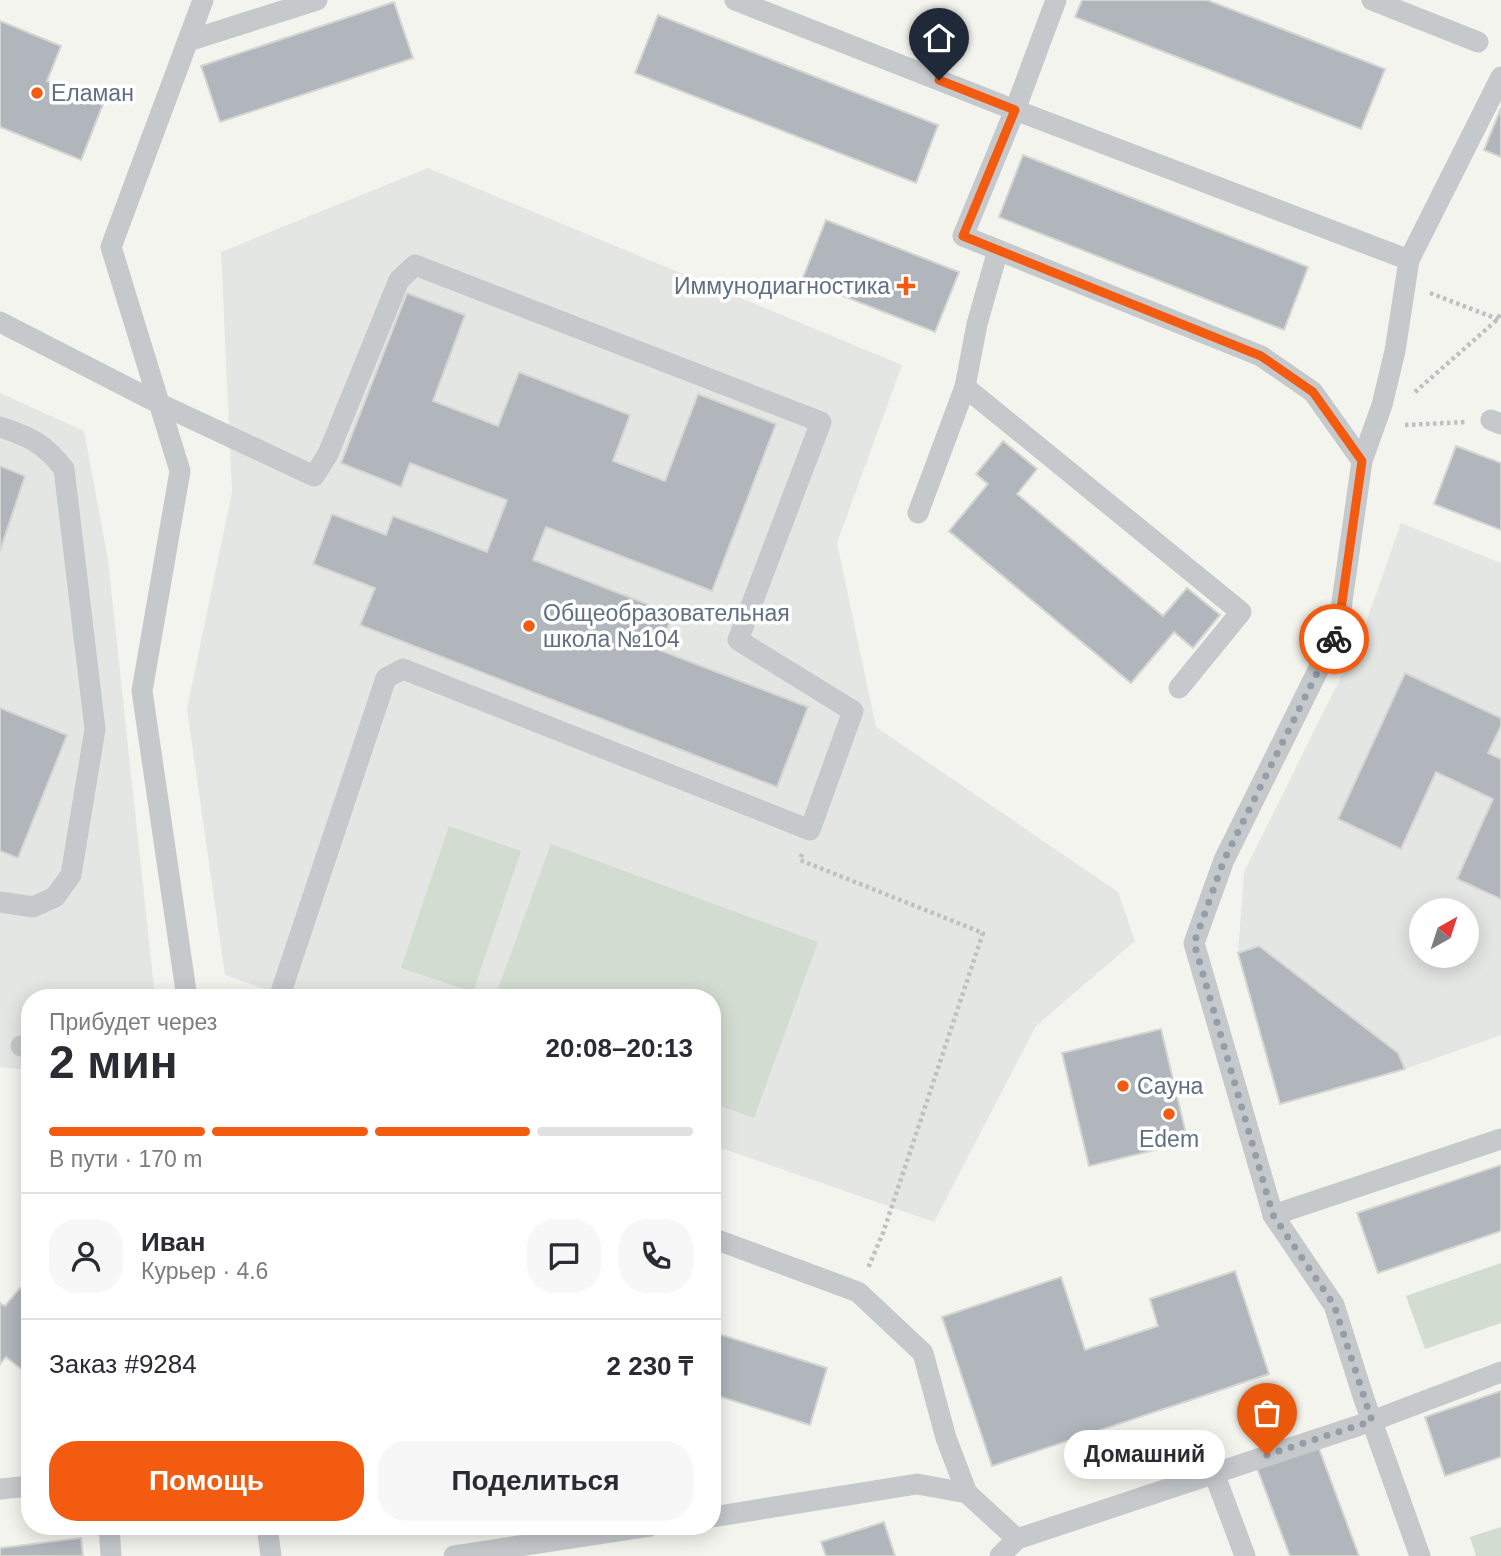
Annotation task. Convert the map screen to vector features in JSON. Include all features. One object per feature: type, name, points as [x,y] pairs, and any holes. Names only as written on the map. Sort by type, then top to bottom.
[{"type":"lane","points":[[186,989],[142,691],[180,471],[111,247],[203,0]]},
{"type":"lane","points":[[188,41],[317,0]]},
{"type":"lane","points":[[735,0],[1409,260]]},
{"type":"lane","points":[[1056,0],[1015,110],[963,236],[1261,356],[1313,392],[1362,461]]},
{"type":"lane","points":[[1372,0],[1478,42]]},
{"type":"lane","points":[[1420,1556],[1334,1305],[1273,1215],[1194,943],[1224,860],[1338,630],[1362,461],[1382,405],[1395,351],[1409,260],[1501,76]]},
{"type":"lane","points":[[918,513],[965,387],[977,324],[998,250]]},
{"type":"lane","points":[[0,322],[158,403],[314,476],[328,454],[399,280],[415,265],[821,422],[738,640],[853,711],[810,830],[403,669],[386,677],[282,989]]},
{"type":"lane","points":[[965,387],[1241,612],[1179,688]]},
{"type":"lane","points":[[0,427],[32,437],[51,451],[64,469],[95,729],[71,875],[55,897],[33,907],[0,902]]},
{"type":"lane","points":[[1273,1215],[1501,1139]]},
{"type":"lane","points":[[721,1241],[858,1292],[923,1353],[946,1438],[967,1493],[1017,1539]]},
{"type":"lane","points":[[1000,1556],[1017,1539],[1372,1421],[1501,1372]]},
{"type":"lane","points":[[1214,1473],[1245,1556]]},
{"type":"lane","points":[[721,1516],[918,1484],[967,1493]]},
{"type":"lane","points":[[0,1489],[21,1487]]},
{"type":"lane","points":[[110,1535],[111,1556]]},
{"type":"lane","points":[[268,1535],[271,1556]]},
{"type":"lane","points":[[454,1556],[591,1535]]},
{"type":"path","points":[[1405,284],[1500,320]]},
{"type":"path","points":[[1374,427],[1500,320],[1501,312]]},
{"type":"path","points":[[1374,427],[1496,422]]},
{"type":"path","points":[[810,830],[800,860],[984,933],[883,1233],[858,1292]]},
{"type":"shaded area","name":"Общеобразовательная школа №104","points":[[428,168],[902,365],[837,543],[876,727],[1118,892],[1135,941],[1036,1026],[934,1222],[721,1148],[721,989],[265,989],[225,975],[187,709],[232,492],[221,252]]},
{"type":"shaded area","points":[[0,393],[84,431],[108,560],[154,989],[21,989],[21,1069],[0,1067]]},
{"type":"shaded area","points":[[1401,523],[1501,563],[1501,1035],[1405,1069],[1398,1053],[1259,947],[1238,953],[1244,872],[1361,637]]},
{"type":"shaded area","points":[[449,826],[521,851],[474,989],[464,989],[401,968]]},
{"type":"shaded area","points":[[551,844],[818,942],[754,1118],[721,1106],[721,989],[498,989]]},
{"type":"shaded area","points":[[1501,1263],[1501,1323],[1425,1349],[1406,1296]]},
{"type":"shaded area","points":[[1501,1527],[1501,1556],[1476,1556],[1470,1537]]},
{"type":"building","points":[[1082,0],[1207,0],[1385,69],[1361,129],[1075,17]]},
{"type":"building","points":[[394,2],[413,58],[220,122],[201,66]]},
{"type":"building","points":[[658,15],[938,125],[916,183],[635,73]]},
{"type":"building","name":"Еламан","points":[[0,21],[61,46],[47,81],[103,104],[81,160],[0,127]]},
{"type":"building","points":[[1501,108],[1501,157],[1484,150]]},
{"type":"building","points":[[1023,155],[1308,267],[1284,330],[999,217]]},
{"type":"building","points":[[826,220],[959,272],[935,332],[802,280]]},
{"type":"building","name":"Общеобразовательная школа №104","points":[[407,293],[465,315],[433,401],[498,426],[519,372],[630,415],[613,461],[665,481],[698,394],[776,424],[712,591],[546,527],[533,560],[673,614],[659,650],[808,707],[777,787],[360,625],[375,588],[313,564],[332,514],[386,535],[393,516],[487,552],[507,500],[410,463],[401,487],[341,463]]},
{"type":"building","points":[[1003,441],[1037,469],[1017,494],[1163,616],[1187,588],[1220,615],[1193,648],[1174,632],[1131,683],[949,531],[988,484],[976,474]]},
{"type":"building","points":[[1456,446],[1501,463],[1501,530],[1434,504]]},
{"type":"building","points":[[0,466],[25,476],[0,551]]},
{"type":"building","points":[[1405,673],[1501,718],[1501,726],[1488,753],[1501,759],[1501,899],[1457,879],[1493,799],[1436,772],[1401,849],[1338,819]]},
{"type":"building","points":[[0,708],[67,735],[18,858],[0,851]]},
{"type":"building","points":[[1259,946],[1398,1053],[1405,1069],[1280,1104],[1238,953]]},
{"type":"building","name":"Сауна","points":[[1161,1029],[1188,1142],[1089,1166],[1062,1053]]},
{"type":"building","points":[[1501,1165],[1501,1231],[1378,1273],[1357,1213]]},
{"type":"building","points":[[1235,1271],[1269,1374],[992,1466],[942,1317],[1061,1277],[1085,1350],[1158,1326],[1150,1299]]},
{"type":"building","points":[[21,1289],[21,1369],[6,1357],[0,1364],[0,1303],[5,1306]]},
{"type":"building","points":[[721,1335],[827,1368],[810,1425],[721,1397]]},
{"type":"building","points":[[1501,1391],[1501,1457],[1445,1476],[1425,1417]]},
{"type":"building","points":[[1318,1446],[1359,1556],[1290,1556],[1257,1468]]},
{"type":"building","points":[[884,1522],[895,1556],[826,1556],[821,1542]]},
{"type":"building","points":[[81,1538],[83,1556],[0,1556],[0,1548]]},
{"type":"way so far","points":[[1267,1455],[1372,1421],[1334,1305],[1273,1215],[1194,943],[1224,860],[1334,639]]},
{"type":"place","name":"Еламан","points":[[37,93]]},
{"type":"place","name":"Иммунодиагностика","points":[[906,286]]},
{"type":"place","name":"Общеобразовательная школа №104","points":[[529,626]]},
{"type":"place","name":"Сауна","points":[[1123,1086]]},
{"type":"place","name":"Edem","points":[[1169,1114]]},
{"type":"place","name":"Домашний","points":[[1267,1455]]},
{"type":"route","points":[[939,80],[1015,110],[963,236],[1261,356],[1313,392],[1362,461],[1338,630],[1334,639]]}]
